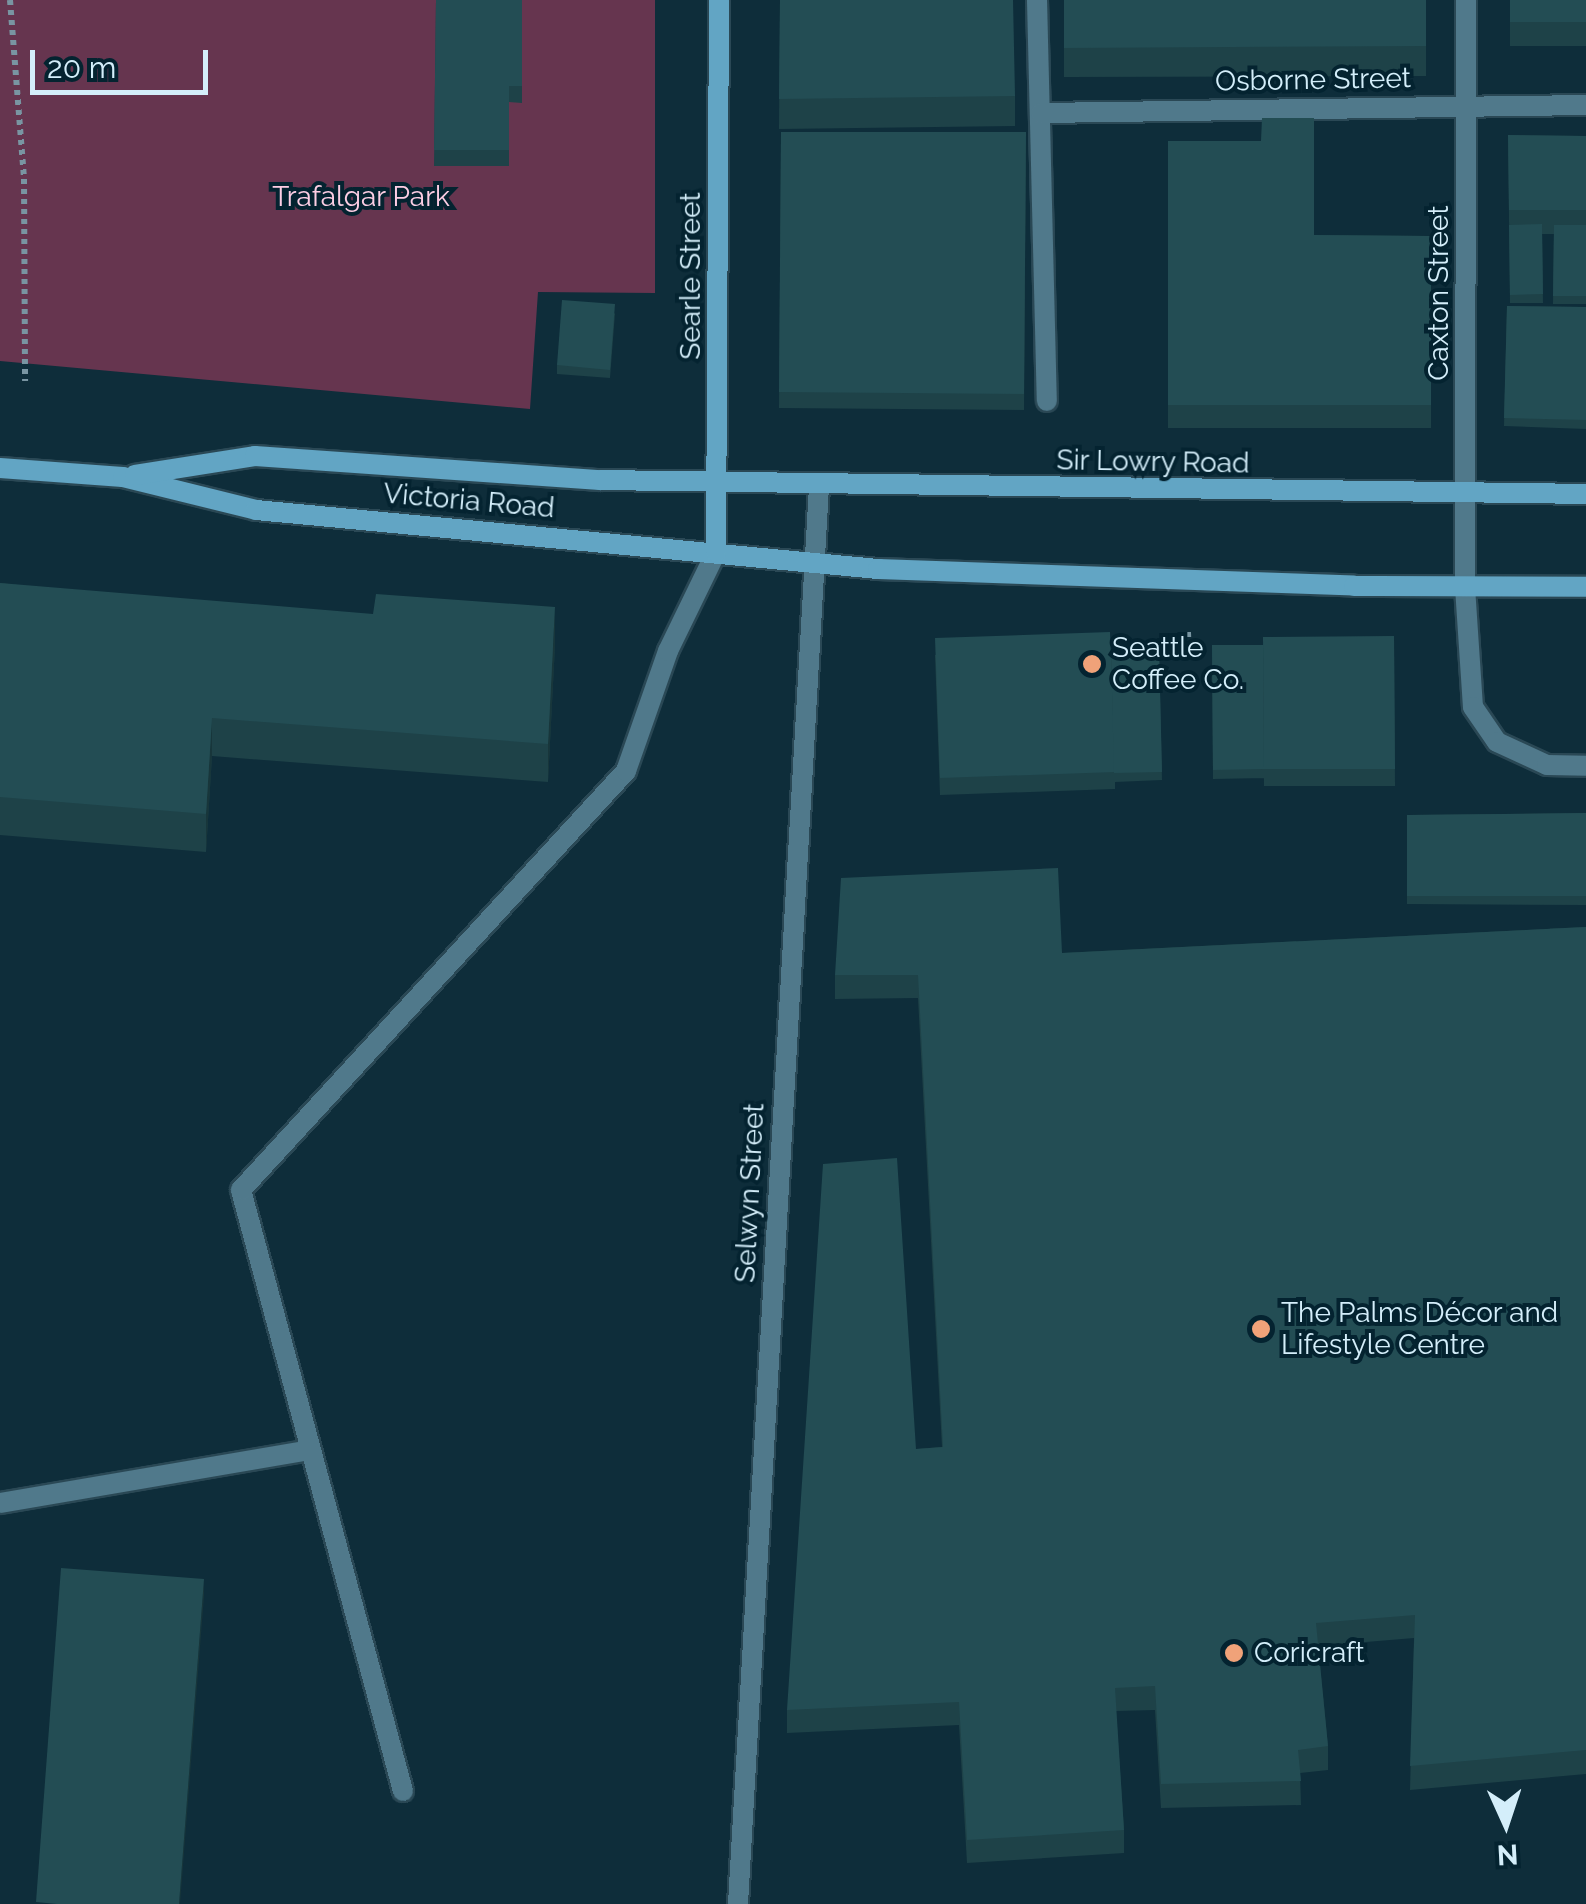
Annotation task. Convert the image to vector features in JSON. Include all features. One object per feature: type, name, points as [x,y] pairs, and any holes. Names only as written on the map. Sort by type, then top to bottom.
[{"type":"main road","name":"Searle Street","points":[[716,552],[719,0]]},
{"type":"main road","name":"Victoria Road","points":[[123,477],[255,456],[600,480],[718,482]]},
{"type":"main road","name":"Victoria Road","points":[[0,468],[123,477],[256,510],[814,563]]},
{"type":"main road","name":"Sir Lowry Road","points":[[718,482],[1586,494]]},
{"type":"main road","points":[[814,563],[936,572],[1586,588]]},
{"type":"street","points":[[1037,0],[1047,401]]},
{"type":"street","name":"Caxton Street","points":[[1466,0],[1465,587],[1473,707],[1497,742],[1547,765],[1586,766]]},
{"type":"street","name":"Osborne Street","points":[[1041,113],[1586,105]]},
{"type":"street","name":"Selwyn Street","points":[[738,1904],[818,485]]},
{"type":"street","points":[[403,1791],[240,1190],[626,771],[668,651],[716,552]]},
{"type":"street","points":[[0,1503],[311,1450]]},
{"type":"path","points":[[10,0],[24,179],[24,381]]},
{"type":"path","points":[[1188,632],[1189,656]]},
{"type":"green space","name":"Trafalgar Park","points":[[0,0],[655,0],[655,293],[538,292],[530,409],[0,361]]},
{"type":"building","points":[[436,0],[522,0],[522,86],[509,86],[509,150],[434,150]]},
{"type":"building","points":[[780,0],[1013,0],[1015,96],[779,99]]},
{"type":"building","points":[[1064,0],[1426,0],[1426,46],[1064,48]]},
{"type":"building","points":[[1510,0],[1586,0],[1586,22],[1510,22]]},
{"type":"building","points":[[1262,118],[1314,118],[1314,235],[1431,236],[1431,405],[1168,405],[1168,141],[1261,141]]},
{"type":"building","points":[[781,132],[1026,132],[1024,394],[779,392]]},
{"type":"building","points":[[1508,135],[1586,136],[1586,210],[1509,210]]},
{"type":"building","points":[[1542,224],[1543,294],[1510,295],[1509,225]]},
{"type":"building","points":[[1554,225],[1586,225],[1586,296],[1553,296]]},
{"type":"building","points":[[562,300],[615,304],[610,370],[557,365]]},
{"type":"building","points":[[1507,306],[1586,307],[1586,420],[1504,418]]},
{"type":"building","points":[[0,583],[373,614],[376,594],[555,607],[548,744],[212,718],[206,814],[0,797]]},
{"type":"building","points":[[1110,632],[1115,772],[940,778],[935,638]]},
{"type":"building","points":[[1394,636],[1395,769],[1264,769],[1263,637]]},
{"type":"building","points":[[1212,645],[1263,645],[1264,769],[1213,770]]},
{"type":"building","points":[[1159,648],[1162,772],[1114,773],[1111,650]]},
{"type":"building","points":[[1586,813],[1586,896],[1407,896],[1407,815]]},
{"type":"building","name":"The Palms Décor and Lifestyle Centre","points":[[1058,868],[1062,953],[1586,927],[1586,1750],[1410,1766],[1415,1615],[1316,1623],[1328,1746],[1298,1750],[1301,1781],[1161,1784],[1155,1686],[1115,1688],[1124,1830],[967,1840],[959,1702],[787,1710],[823,1164],[897,1158],[916,1449],[943,1447],[918,975],[835,975],[841,878]]},
{"type":"building","points":[[61,1568],[204,1579],[179,1904],[36,1902]]},
{"type":"place","name":"Seattle Coffee Co.","points":[[1092,664]]},
{"type":"place","name":"The Palms Décor and Lifestyle Centre","points":[[1261,1329]]},
{"type":"place","name":"Coricraft","points":[[1234,1653]]}]
